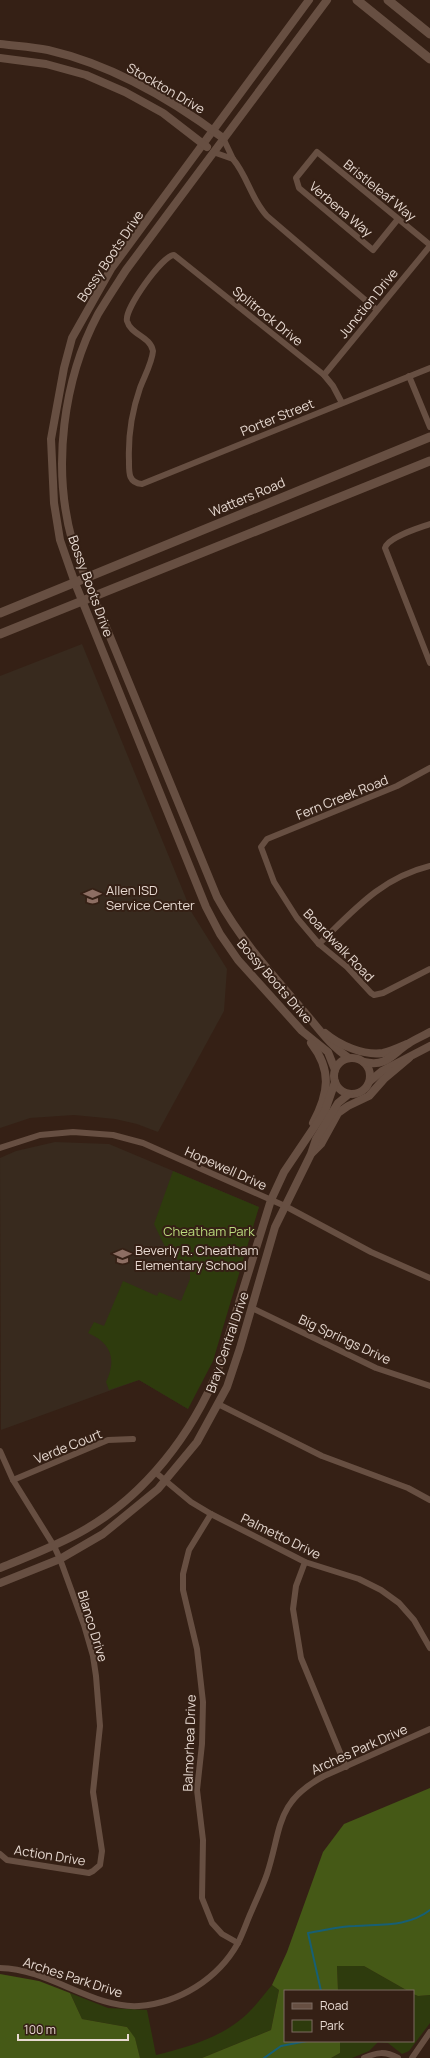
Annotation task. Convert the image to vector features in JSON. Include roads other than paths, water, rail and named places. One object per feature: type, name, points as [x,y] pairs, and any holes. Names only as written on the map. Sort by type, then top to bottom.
[{"type":"main road","points":[[357,0],[430,59]]},
{"type":"main road","points":[[388,0],[430,34]]},
{"type":"main road","name":"Watters Road","points":[[0,613],[430,437]]},
{"type":"main road","points":[[0,634],[430,461]]},
{"type":"street","name":"Bossy Boots Drive","points":[[309,0],[111,269],[88,308],[72,338],[64,368],[51,439],[54,503],[60,540],[82,601],[206,907],[220,934],[238,960],[302,1031],[328,1052],[335,1070]]},
{"type":"street","name":"Bossy Boots Drive","points":[[327,0],[126,270],[98,314],[82,351],[71,388],[64,432],[62,470],[66,510],[72,540],[93,597],[217,897],[242,939],[313,1022],[331,1046],[350,1058]]},
{"type":"street","name":"Stockton Drive","points":[[0,44],[46,50],[128,78],[169,101],[223,138],[233,159],[243,172],[259,208],[377,310]]},
{"type":"street","name":"Stockton Drive","points":[[0,58],[46,64],[86,75],[125,92],[163,113],[213,152],[233,159]]},
{"type":"street","name":"Bristleleaf Way","points":[[317,152],[430,245]]},
{"type":"street","name":"Verbena Way","points":[[317,152],[298,175],[297,185],[373,250],[398,218]]},
{"type":"street","name":"Junction Drive","points":[[324,375],[430,245]]},
{"type":"street","name":"Splitrock Drive","points":[[133,481],[129,473],[129,438],[136,404],[153,355],[153,348],[149,342],[131,328],[126,320],[128,310],[137,296],[166,258],[171,255],[177,257],[324,375],[333,386],[342,403]]},
{"type":"street","points":[[88,308],[98,314]]},
{"type":"street","name":"Porter Street","points":[[133,481],[142,484],[430,368]]},
{"type":"street","points":[[409,376],[430,427]]},
{"type":"street","points":[[430,524],[392,539],[386,544],[386,552],[430,663]]},
{"type":"street","name":"Fern Creek Road","points":[[262,844],[267,839],[397,786],[430,768]]},
{"type":"street","name":"Boardwalk Road","points":[[262,844],[261,850],[274,882],[297,918],[319,944],[347,967],[367,991],[374,995],[383,993],[430,969]]},
{"type":"street","points":[[319,944],[377,889],[430,866]]},
{"type":"street","points":[[313,1022],[329,1037],[355,1049],[372,1053],[384,1052],[407,1044],[430,1032]]},
{"type":"street","points":[[302,1031],[322,1059],[326,1078],[324,1096],[302,1144]]},
{"type":"street","points":[[407,1044],[382,1063],[373,1064],[364,1062],[357,1058],[350,1058],[340,1062],[335,1070],[335,1082],[339,1089],[349,1094],[361,1092],[370,1081],[382,1071],[430,1046]]},
{"type":"street","points":[[310,1154],[321,1144],[338,1113],[348,1106],[369,1096],[384,1079],[409,1058]]},
{"type":"street","points":[[364,1062],[370,1072],[370,1081]]},
{"type":"street","name":"Bray Central Drive","points":[[0,1568],[54,1546],[98,1521],[149,1479],[186,1434],[208,1396],[228,1341],[251,1259],[271,1200],[284,1172],[302,1144],[311,1134],[325,1110],[335,1082]]},
{"type":"street","name":"Bray Central Drive","points":[[0,1583],[60,1559],[82,1547],[121,1521],[158,1489],[197,1442],[227,1387],[252,1308],[275,1227],[316,1139],[336,1106],[349,1094]]},
{"type":"street","name":"Hopewell Drive","points":[[0,1148],[40,1135],[73,1132],[113,1135],[143,1144],[285,1206],[371,1252],[430,1278]]},
{"type":"street","name":"Big Springs Drive","points":[[252,1308],[376,1368],[430,1386]]},
{"type":"street","points":[[218,1404],[322,1456],[408,1488],[430,1500]]},
{"type":"street","name":"Verde Court","points":[[13,1480],[108,1440],[133,1439]]},
{"type":"street","name":"Blanco Drive","points":[[0,1451],[13,1480],[54,1546],[87,1632],[96,1676],[100,1726],[93,1792],[102,1851],[100,1865],[96,1870]]},
{"type":"street","name":"Palmetto Drive","points":[[155,1472],[191,1502],[211,1514],[305,1562],[352,1577],[381,1590],[399,1603],[414,1620],[430,1648]]},
{"type":"street","name":"Balmorhea Drive","points":[[211,1514],[189,1550],[183,1574],[183,1590],[197,1649],[203,1702],[202,1744],[197,1790],[203,1840],[202,1898],[212,1923],[222,1934],[238,1944]]},
{"type":"street","points":[[305,1562],[296,1586],[293,1609],[301,1658],[346,1767]]},
{"type":"street","name":"Arches Park Drive","points":[[0,1968],[28,1971],[104,2001],[138,2006],[173,1998],[199,1985],[220,1969],[238,1944],[267,1873],[280,1822],[290,1804],[298,1794],[312,1783],[430,1729]]},
{"type":"street","name":"Action Drive","points":[[1,1855],[12,1861],[21,1861],[84,1872],[96,1870]]},
{"type":"street","points":[[412,2058],[430,2032]]},
{"type":"street","points":[[364,2058],[377,2052],[384,2052],[398,2058]]},
{"type":"waterway","points":[[321,1990],[308,1933],[343,1927],[394,1924],[413,1919],[430,1910]]},
{"type":"waterway","points":[[264,2058],[281,2046],[302,2042]]},
{"type":"place","name":"Allen ISD Service Center","points":[[93,897]]},
{"type":"place","name":"Beverly R. Cheatham Elementary School","points":[[122,1257]]},
{"type":"park label","name":"Cheatham Park","points":[[209,1231]]}]
